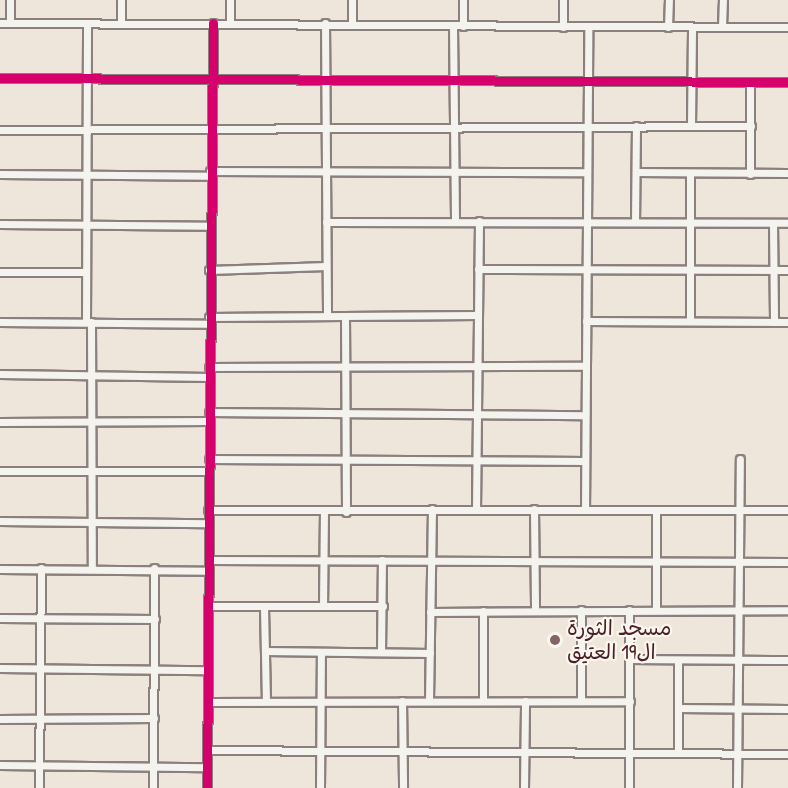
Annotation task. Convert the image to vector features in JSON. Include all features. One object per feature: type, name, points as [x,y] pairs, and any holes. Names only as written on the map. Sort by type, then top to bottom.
[{"type":"street","points":[[10,0],[10,23]]},
{"type":"street","points":[[121,0],[121,24]]},
{"type":"street","points":[[230,0],[230,23]]},
{"type":"street","points":[[352,0],[352,24]]},
{"type":"street","points":[[463,0],[463,26]]},
{"type":"street","points":[[562,27],[563,0]]},
{"type":"street","points":[[668,27],[669,0]]},
{"type":"street","points":[[722,27],[723,0]]},
{"type":"street","points":[[0,23],[788,27]]},
{"type":"street","points":[[87,23],[86,273],[91,375],[92,568]]},
{"type":"street","points":[[207,788],[209,226],[213,23]]},
{"type":"street","points":[[326,23],[327,316]]},
{"type":"street","points":[[453,26],[455,221]]},
{"type":"street","points":[[585,510],[588,27]]},
{"type":"street","points":[[691,126],[692,27]]},
{"type":"street","points":[[0,78],[788,81]]},
{"type":"street","points":[[750,82],[750,174]]},
{"type":"street","points":[[0,130],[212,126],[751,126]]},
{"type":"street","points":[[635,222],[636,126]]},
{"type":"street","points":[[0,174],[586,172]]},
{"type":"street","points":[[636,172],[788,173]]},
{"type":"street","points":[[690,173],[690,321]]},
{"type":"street","points":[[476,509],[479,221]]},
{"type":"street","points":[[326,222],[788,223]]},
{"type":"street","points":[[773,223],[774,322]]},
{"type":"street","points":[[0,224],[209,226]]},
{"type":"street","points":[[209,270],[326,266]]},
{"type":"street","points":[[478,269],[788,270]]},
{"type":"street","points":[[0,272],[86,273]]},
{"type":"street","points":[[0,322],[478,315]]},
{"type":"street","points":[[345,316],[346,512]]},
{"type":"street","points":[[586,321],[788,322]]},
{"type":"street","points":[[209,367],[345,369],[477,365],[585,366]]},
{"type":"street","points":[[0,374],[210,377]]},
{"type":"street","points":[[0,422],[91,422],[345,412],[585,415]]},
{"type":"street","points":[[209,459],[476,458],[585,461]]},
{"type":"street","points":[[737,788],[740,459]]},
{"type":"street","points":[[0,471],[208,471]]},
{"type":"street","points":[[429,700],[432,509]]},
{"type":"street","points":[[208,510],[324,512],[432,509],[788,510]]},
{"type":"street","points":[[534,509],[535,610]]},
{"type":"street","points":[[656,510],[656,610]]},
{"type":"street","points":[[323,606],[324,512]]},
{"type":"street","points":[[0,520],[208,523]]},
{"type":"street","points":[[209,560],[788,562]]},
{"type":"street","points":[[381,652],[382,560]]},
{"type":"street","points":[[39,788],[41,568]]},
{"type":"street","points":[[153,788],[154,568]]},
{"type":"street","points":[[0,569],[154,568],[209,571]]},
{"type":"street","points":[[209,606],[382,606]]},
{"type":"street","points":[[264,606],[266,701]]},
{"type":"street","points":[[581,610],[581,701]]},
{"type":"street","points":[[629,610],[629,788]]},
{"type":"street","points":[[430,612],[788,610]]},
{"type":"street","points":[[483,611],[483,700]]},
{"type":"street","points":[[0,618],[155,619]]},
{"type":"street","points":[[265,651],[430,653]]},
{"type":"street","points":[[320,788],[321,652]]},
{"type":"street","points":[[629,659],[788,660]]},
{"type":"street","points":[[678,660],[678,753]]},
{"type":"street","points":[[0,668],[208,670]]},
{"type":"street","points":[[402,701],[403,788]]},
{"type":"street","points":[[524,788],[525,701]]},
{"type":"street","points":[[208,702],[630,701]]},
{"type":"street","points":[[678,708],[788,709]]},
{"type":"street","points":[[0,719],[154,718]]},
{"type":"street","points":[[207,750],[788,754]]},
{"type":"street","points":[[0,765],[207,766]]},
{"type":"cycle path","points":[[207,788],[213,23]]},
{"type":"cycle path","points":[[0,78],[788,82]]},
{"type":"place","name":"مسجد الثورة ال19 العتيق","points":[[555,640]]}]
